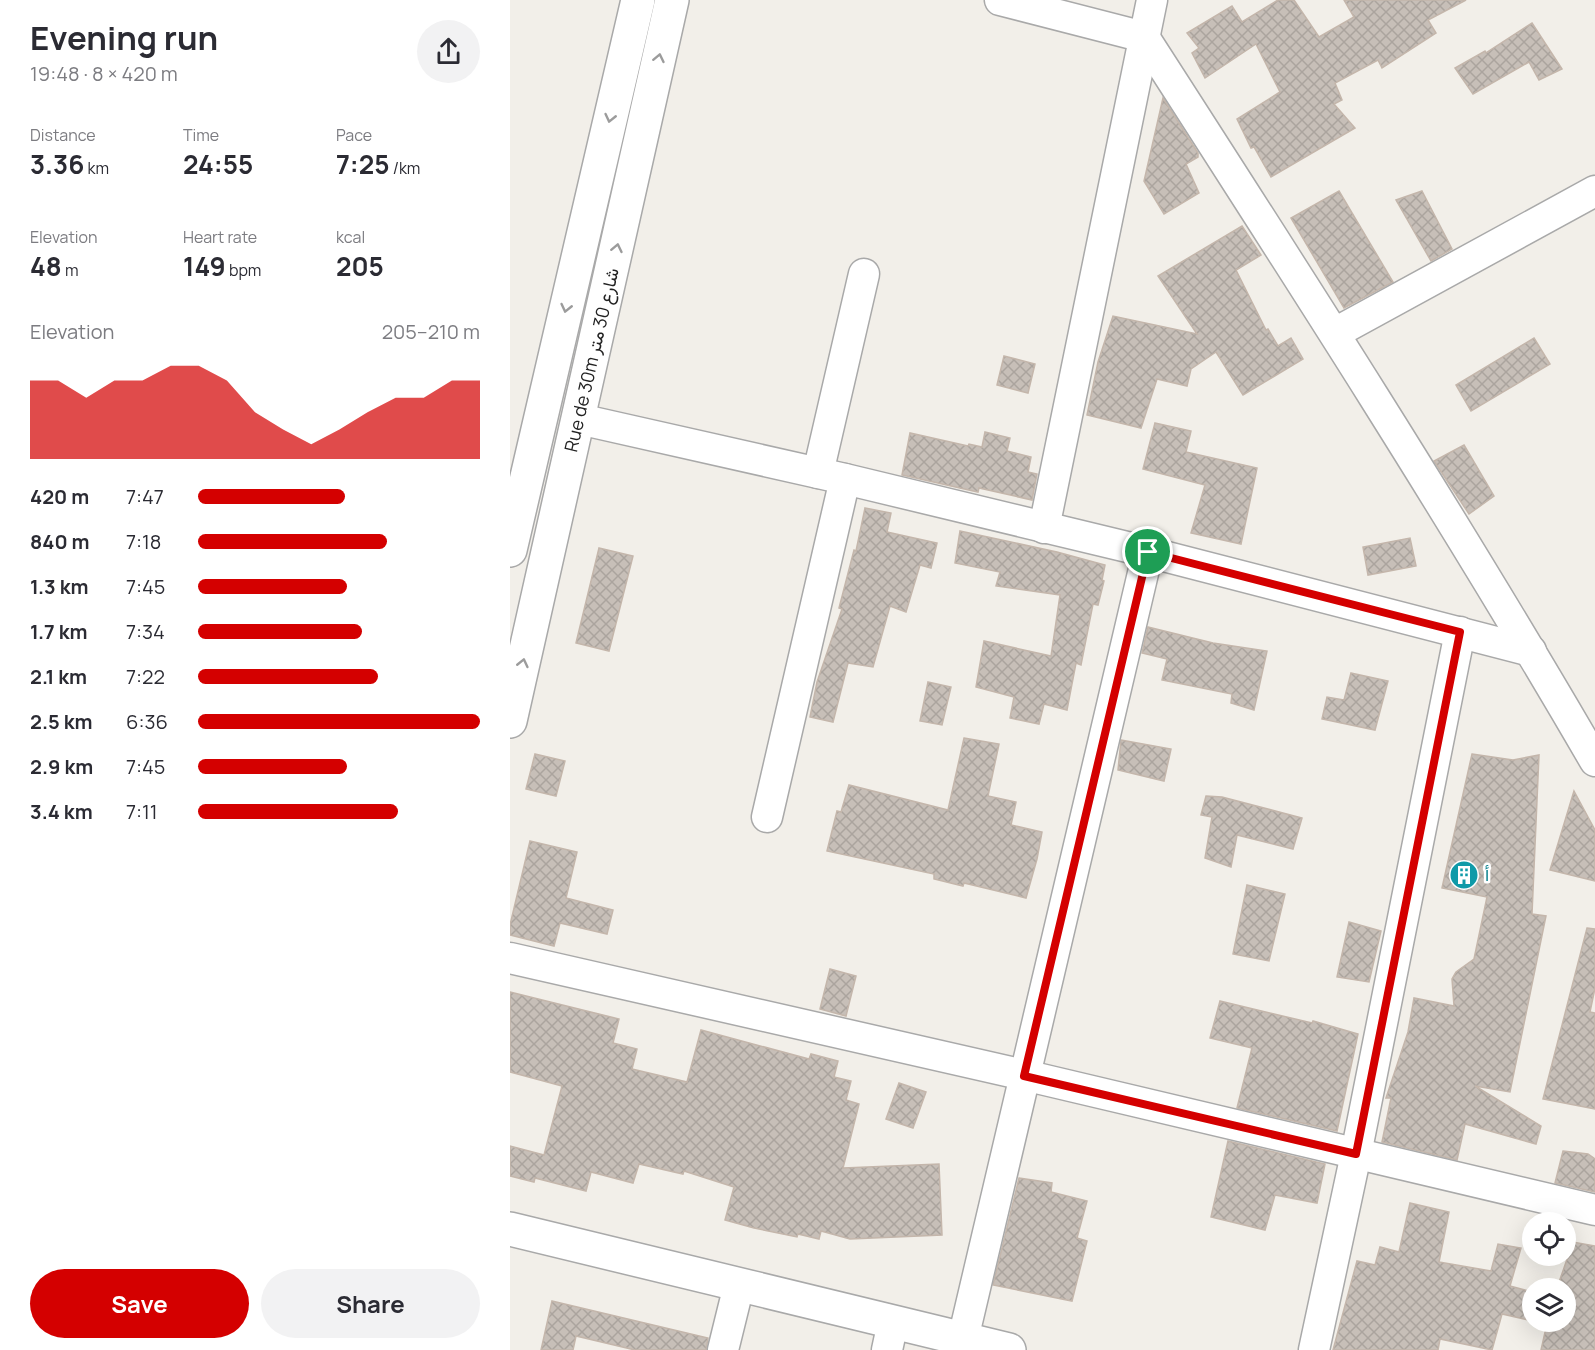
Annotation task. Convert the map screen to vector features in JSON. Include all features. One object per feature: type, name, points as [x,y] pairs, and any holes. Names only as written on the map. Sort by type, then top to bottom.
[{"type":"street","name":"Rue de 30m شارع 30 متر","points":[[510,550],[522,447],[638,0]]},
{"type":"street","name":"Rue de 30m شارع 30 متر","points":[[510,721],[672,0]]},
{"type":"street","points":[[1000,0],[1144,37],[1335,333],[1532,651],[1595,761]]},
{"type":"street","points":[[1044,528],[1152,0]]},
{"type":"street","points":[[1335,333],[1595,191]]},
{"type":"street","points":[[767,817],[831,476],[864,274]]},
{"type":"street","points":[[579,419],[831,476],[1148,552],[1532,651]]},
{"type":"street","points":[[522,447],[569,459]]},
{"type":"street","points":[[518,479],[562,491]]},
{"type":"street","points":[[963,1339],[1148,552]]},
{"type":"street","points":[[1314,1350],[1356,1154],[1460,632]]},
{"type":"street","points":[[510,958],[1595,1210]]},
{"type":"street","points":[[510,1229],[739,1285],[890,1336],[963,1339],[1009,1350]]},
{"type":"street","points":[[723,1350],[739,1285]]},
{"type":"building","points":[[1278,0],[1294,0],[1319,37],[1354,17],[1344,0],[1466,0],[1428,20],[1436,33],[1382,68],[1378,60],[1335,83],[1342,100],[1334,104],[1355,128],[1271,177],[1254,147],[1251,148],[1237,119],[1280,92],[1256,44],[1205,78],[1192,53],[1199,48],[1187,33],[1232,6],[1242,22]]},
{"type":"building","points":[[1532,23],[1562,69],[1539,80],[1529,62],[1473,94],[1455,68],[1485,51],[1486,53]]},
{"type":"building","points":[[1163,98],[1198,153],[1198,157],[1186,164],[1199,193],[1164,214],[1144,181]]},
{"type":"building","points":[[1339,191],[1393,282],[1344,308],[1291,218]]},
{"type":"building","points":[[1422,191],[1452,249],[1431,261],[1396,200]]},
{"type":"building","points":[[1242,226],[1261,255],[1236,270],[1266,330],[1268,329],[1278,346],[1291,338],[1303,359],[1243,395],[1216,352],[1191,369],[1187,386],[1157,379],[1141,428],[1087,415],[1098,362],[1113,316],[1197,334],[1158,276]]},
{"type":"building","points":[[1534,338],[1550,364],[1471,411],[1456,385]]},
{"type":"building","points":[[1004,356],[1035,364],[1028,393],[997,385]]},
{"type":"building","points":[[1155,423],[1191,431],[1186,452],[1257,468],[1241,544],[1191,533],[1205,485],[1143,469]]},
{"type":"building","points":[[985,432],[1010,438],[1007,451],[1031,457],[1028,472],[1037,474],[1032,500],[979,488],[978,492],[902,475],[910,433],[982,447]]},
{"type":"building","points":[[1464,445],[1494,496],[1469,514],[1434,461]]},
{"type":"building","points":[[865,508],[891,513],[887,532],[937,543],[931,568],[920,565],[906,612],[890,606],[873,667],[848,663],[833,722],[810,717],[817,682],[842,609],[839,608],[854,550],[856,551]]},
{"type":"building","points":[[960,531],[1105,565],[1098,605],[1093,604],[1081,665],[1076,663],[1067,710],[1044,704],[1039,724],[1010,718],[1014,697],[976,687],[984,641],[1051,656],[1060,595],[996,586],[1000,572],[955,563]]},
{"type":"building","points":[[1410,538],[1416,566],[1368,575],[1363,547]]},
{"type":"building","points":[[599,548],[633,556],[609,651],[576,643]]},
{"type":"building","points":[[1148,627],[1213,643],[1267,651],[1254,710],[1231,703],[1232,694],[1162,680],[1167,659],[1142,653]]},
{"type":"building","points":[[1351,673],[1388,681],[1375,730],[1322,719],[1327,697],[1344,700]]},
{"type":"building","points":[[928,682],[951,687],[942,725],[920,721]]},
{"type":"building","points":[[964,738],[999,744],[988,796],[1016,802],[1011,825],[1042,832],[1026,898],[964,883],[963,886],[934,879],[934,874],[827,851],[837,811],[841,812],[849,785],[948,810]]},
{"type":"building","points":[[1121,740],[1171,749],[1164,781],[1118,770]]},
{"type":"building","points":[[535,754],[565,761],[556,796],[526,789]]},
{"type":"building","points":[[1472,754],[1513,760],[1539,755],[1532,914],[1546,916],[1510,1092],[1475,1086],[1541,1126],[1536,1144],[1465,1124],[1457,1160],[1382,1142],[1391,1098],[1386,1098],[1408,1032],[1414,998],[1454,1006],[1452,979],[1456,972],[1474,959],[1487,897],[1442,888]]},
{"type":"building","points":[[1574,791],[1595,830],[1595,881],[1550,870]]},
{"type":"building","points":[[1206,796],[1222,797],[1302,818],[1293,849],[1237,835],[1231,867],[1205,858],[1212,817],[1201,815]]},
{"type":"building","points":[[530,841],[577,852],[566,898],[613,910],[607,934],[560,923],[554,946],[510,935],[510,925]]},
{"type":"building","points":[[1247,885],[1285,894],[1269,961],[1233,954]]},
{"type":"building","points":[[1349,922],[1381,931],[1369,982],[1337,977]]},
{"type":"building","points":[[1587,928],[1595,929],[1595,988],[1590,1012],[1595,1013],[1595,1109],[1543,1099]]},
{"type":"building","points":[[830,969],[856,976],[846,1016],[820,1009]]},
{"type":"building","points":[[510,992],[619,1019],[613,1043],[637,1049],[632,1069],[687,1082],[701,1030],[809,1059],[811,1054],[838,1061],[834,1077],[851,1081],[846,1100],[859,1104],[843,1168],[939,1164],[942,1235],[850,1239],[821,1231],[819,1239],[754,1228],[725,1220],[734,1187],[684,1171],[683,1174],[639,1164],[633,1183],[591,1172],[586,1191],[535,1178],[534,1182],[510,1176],[510,1146],[544,1155],[562,1086],[510,1072]]},
{"type":"building","points":[[1220,1001],[1312,1023],[1313,1021],[1358,1034],[1337,1131],[1237,1108],[1252,1048],[1210,1038]]},
{"type":"building","points":[[899,1083],[926,1092],[913,1128],[886,1119]]},
{"type":"building","points":[[1228,1141],[1325,1164],[1317,1203],[1275,1195],[1265,1230],[1211,1217]]},
{"type":"building","points":[[1563,1151],[1588,1154],[1595,1159],[1595,1192],[1555,1183]]},
{"type":"building","points":[[1019,1178],[1052,1183],[1051,1192],[1087,1201],[1077,1238],[1087,1241],[1072,1301],[993,1285]]},
{"type":"building","points":[[1410,1203],[1449,1212],[1439,1262],[1491,1271],[1498,1244],[1521,1248],[1510,1286],[1522,1289],[1522,1319],[1502,1314],[1492,1350],[1440,1339],[1438,1350],[1333,1350],[1357,1261],[1375,1265],[1380,1247],[1399,1252]]},
{"type":"building","points":[[1576,1243],[1595,1246],[1595,1350],[1541,1350],[1545,1332],[1576,1332],[1576,1278],[1560,1278],[1565,1266],[1576,1266]]},
{"type":"building","points":[[552,1301],[708,1338],[706,1350],[635,1350],[576,1336],[573,1350],[541,1350]]},
{"type":"place","name":"أ","points":[[1464,875]]},
{"type":"route","points":[[1148,552],[1460,632],[1356,1154],[1024,1076],[1148,552]]}]
